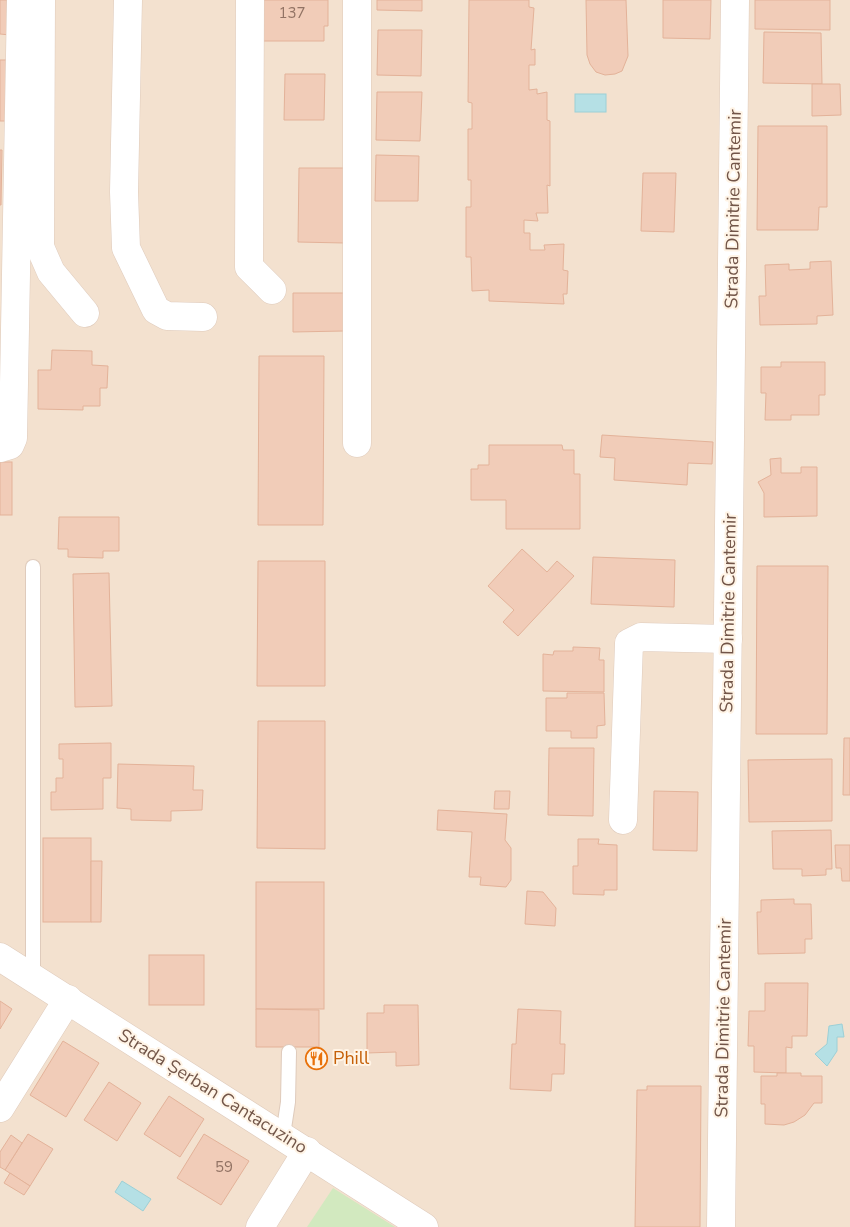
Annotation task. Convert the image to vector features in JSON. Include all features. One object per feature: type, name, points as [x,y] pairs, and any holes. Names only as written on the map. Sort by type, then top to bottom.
[{"type":"street","points":[[0,448],[10,445],[13,438],[7,415],[21,0]]},
{"type":"street","points":[[40,0],[40,247],[51,272],[85,313]]},
{"type":"street","points":[[128,0],[124,192],[126,248],[156,310],[167,316],[203,317]]},
{"type":"street","points":[[250,0],[249,267],[272,290]]},
{"type":"street","points":[[356,443],[357,0]]},
{"type":"street","name":"Strada Dimitrie Cantemir","points":[[721,1227],[735,0]]},
{"type":"street","points":[[623,820],[629,643],[641,638],[728,639]]},
{"type":"street","name":"Strada Șerban Cantacuzino","points":[[0,957],[307,1150],[424,1227]]},
{"type":"street","points":[[0,1108],[68,999]]},
{"type":"street","points":[[260,1227],[307,1150]]},
{"type":"lane","points":[[33,567],[33,977]]},
{"type":"lane","points":[[282,1135],[288,1102],[289,1052]]},
{"type":"shaded area","points":[[0,0],[850,0],[850,1227],[0,1227]]},
{"type":"green space","points":[[333,1188],[395,1227],[307,1227]]},
{"type":"water","points":[[575,94],[606,94],[606,112],[575,112]]},
{"type":"water","points":[[842,1024],[844,1037],[837,1037],[837,1051],[827,1066],[815,1054],[827,1044],[829,1026]]},
{"type":"water","points":[[122,1181],[151,1199],[143,1211],[115,1192]]},
{"type":"building","points":[[0,0],[10,0],[10,35],[0,34]]},
{"type":"building","points":[[257,0],[328,0],[328,26],[324,26],[324,41],[256,41]]},
{"type":"building","points":[[377,0],[422,0],[422,11],[377,10]]},
{"type":"building","points":[[469,0],[529,0],[529,7],[534,8],[531,50],[535,49],[535,65],[529,65],[529,90],[537,89],[537,94],[547,92],[547,120],[550,121],[550,186],[547,185],[548,213],[536,213],[538,221],[524,220],[524,233],[530,233],[530,250],[545,250],[544,245],[564,244],[563,270],[568,271],[567,294],[563,294],[564,304],[489,301],[489,290],[472,291],[471,257],[466,257],[466,207],[471,207],[471,180],[468,180],[468,129],[472,129],[472,103],[468,102]]},
{"type":"building","points":[[586,0],[626,0],[628,56],[622,71],[605,75],[596,72],[590,64],[587,55]]},
{"type":"building","points":[[663,0],[711,0],[710,39],[663,38]]},
{"type":"building","points":[[755,0],[830,0],[830,30],[755,29]]},
{"type":"building","points":[[378,30],[422,30],[421,76],[377,75]]},
{"type":"building","points":[[764,32],[821,33],[822,84],[763,83]]},
{"type":"building","points":[[0,60],[10,60],[10,121],[0,121]]},
{"type":"building","points":[[285,74],[325,74],[324,120],[284,120]]},
{"type":"building","points":[[812,84],[840,84],[841,115],[812,116]]},
{"type":"building","points":[[377,92],[422,92],[420,141],[376,140]]},
{"type":"building","points":[[758,126],[827,126],[827,207],[819,207],[818,230],[757,230]]},
{"type":"building","points":[[0,150],[2,150],[1,205],[0,205]]},
{"type":"building","points":[[376,155],[419,156],[418,201],[375,201]]},
{"type":"building","points":[[299,168],[345,168],[344,243],[298,242]]},
{"type":"building","points":[[643,173],[676,173],[674,232],[641,231]]},
{"type":"building","points":[[831,261],[833,315],[817,316],[817,324],[760,325],[759,296],[766,296],[765,265],[789,264],[789,270],[810,269],[810,262]]},
{"type":"building","points":[[293,293],[344,293],[344,331],[293,332]]},
{"type":"building","points":[[52,350],[92,351],[92,365],[108,366],[107,388],[100,388],[100,406],[83,406],[83,410],[38,409],[38,370],[51,370]]},
{"type":"building","points":[[259,356],[324,356],[323,525],[258,525]]},
{"type":"building","points":[[781,362],[825,362],[825,395],[819,395],[819,415],[791,415],[791,420],[765,420],[766,393],[761,393],[761,367],[781,367]]},
{"type":"building","points":[[602,435],[713,442],[712,464],[688,463],[687,485],[614,480],[615,458],[600,457]]},
{"type":"building","points":[[489,445],[562,445],[563,450],[574,450],[574,474],[580,474],[580,529],[506,529],[506,500],[471,500],[471,469],[478,469],[478,465],[489,465]]},
{"type":"building","points":[[781,458],[781,473],[801,473],[801,467],[817,467],[817,516],[764,517],[764,493],[758,482],[771,475],[770,459]]},
{"type":"building","points":[[0,462],[12,462],[12,515],[0,515]]},
{"type":"building","points":[[59,517],[119,517],[119,551],[103,551],[103,558],[68,557],[68,549],[58,549]]},
{"type":"building","points":[[522,549],[547,572],[557,561],[574,576],[518,636],[503,622],[514,610],[488,586]]},
{"type":"building","points":[[593,557],[675,560],[674,607],[591,604]]},
{"type":"building","points":[[258,561],[325,561],[325,686],[257,686]]},
{"type":"building","points":[[757,566],[828,566],[827,734],[756,734]]},
{"type":"building","points":[[109,573],[112,706],[75,707],[73,574]]},
{"type":"building","points":[[573,647],[600,648],[599,660],[604,660],[604,692],[543,691],[543,654],[553,655],[554,651],[573,651]]},
{"type":"building","points":[[567,693],[604,693],[605,725],[597,726],[597,738],[571,738],[571,731],[546,731],[546,698],[567,698]]},
{"type":"building","points":[[258,721],[325,721],[325,849],[257,848]]},
{"type":"building","points":[[844,738],[850,738],[850,795],[843,795]]},
{"type":"building","points":[[111,743],[111,778],[103,778],[103,809],[51,810],[51,792],[56,792],[56,778],[63,778],[63,759],[59,759],[59,744]]},
{"type":"building","points":[[549,748],[594,748],[593,816],[548,815]]},
{"type":"building","points":[[832,759],[832,821],[749,822],[748,760]]},
{"type":"building","points":[[118,764],[194,766],[193,790],[203,790],[202,810],[171,811],[171,821],[131,820],[131,809],[117,808]]},
{"type":"building","points":[[495,791],[510,791],[509,809],[494,809]]},
{"type":"building","points":[[654,791],[698,792],[697,851],[653,850]]},
{"type":"building","points":[[438,810],[507,814],[505,840],[511,848],[511,880],[506,887],[480,885],[481,877],[469,877],[472,832],[437,830]]},
{"type":"building","points":[[831,830],[832,869],[826,869],[826,875],[802,876],[802,869],[773,869],[772,831]]},
{"type":"building","points":[[43,838],[91,838],[91,922],[43,922]]},
{"type":"building","points":[[578,839],[599,839],[598,844],[617,845],[617,890],[604,890],[604,895],[573,894],[573,866],[578,866]]},
{"type":"building","points":[[835,845],[850,845],[850,881],[842,881],[841,868],[836,868]]},
{"type":"building","points":[[91,861],[102,861],[101,922],[91,922]]},
{"type":"building","points":[[256,882],[324,882],[324,1009],[256,1009]]},
{"type":"building","points":[[527,891],[543,892],[556,908],[555,926],[525,924]]},
{"type":"building","points":[[794,899],[794,904],[811,904],[812,939],[805,939],[805,953],[758,954],[757,912],[761,912],[761,900]]},
{"type":"building","points":[[149,955],[204,955],[204,1005],[149,1005]]},
{"type":"building","points":[[765,983],[808,983],[807,1036],[792,1036],[792,1048],[786,1047],[786,1073],[754,1072],[754,1046],[748,1046],[749,1011],[765,1011]]},
{"type":"building","points":[[0,1001],[12,1009],[0,1029]]},
{"type":"building","points":[[384,1005],[418,1005],[419,1065],[396,1066],[396,1052],[367,1053],[367,1013],[384,1013]]},
{"type":"building","points":[[256,1009],[319,1010],[319,1047],[256,1047]]},
{"type":"building","points":[[518,1009],[561,1011],[560,1044],[565,1044],[564,1074],[552,1074],[551,1091],[510,1089],[512,1044],[516,1044]]},
{"type":"building","points":[[63,1041],[99,1063],[66,1117],[30,1095]]},
{"type":"building","points":[[777,1073],[801,1073],[801,1076],[822,1076],[822,1103],[814,1103],[805,1115],[794,1122],[784,1125],[765,1124],[765,1104],[761,1104],[761,1076],[777,1076]]},
{"type":"building","points":[[109,1082],[141,1103],[117,1141],[84,1120]]},
{"type":"building","points":[[647,1086],[701,1086],[700,1227],[635,1227],[637,1090],[647,1090]]},
{"type":"building","points":[[169,1096],[204,1119],[180,1157],[144,1134]]},
{"type":"building","points":[[28,1134],[53,1149],[30,1186],[5,1170]]},
{"type":"building","points":[[204,1134],[249,1161],[221,1205],[177,1178]]},
{"type":"building","points":[[11,1135],[22,1143],[5,1170],[0,1167],[0,1152]]},
{"type":"building","points":[[10,1173],[30,1186],[24,1195],[4,1183]]},
{"type":"place","name":"Phill","points":[[317,1058]]}]
